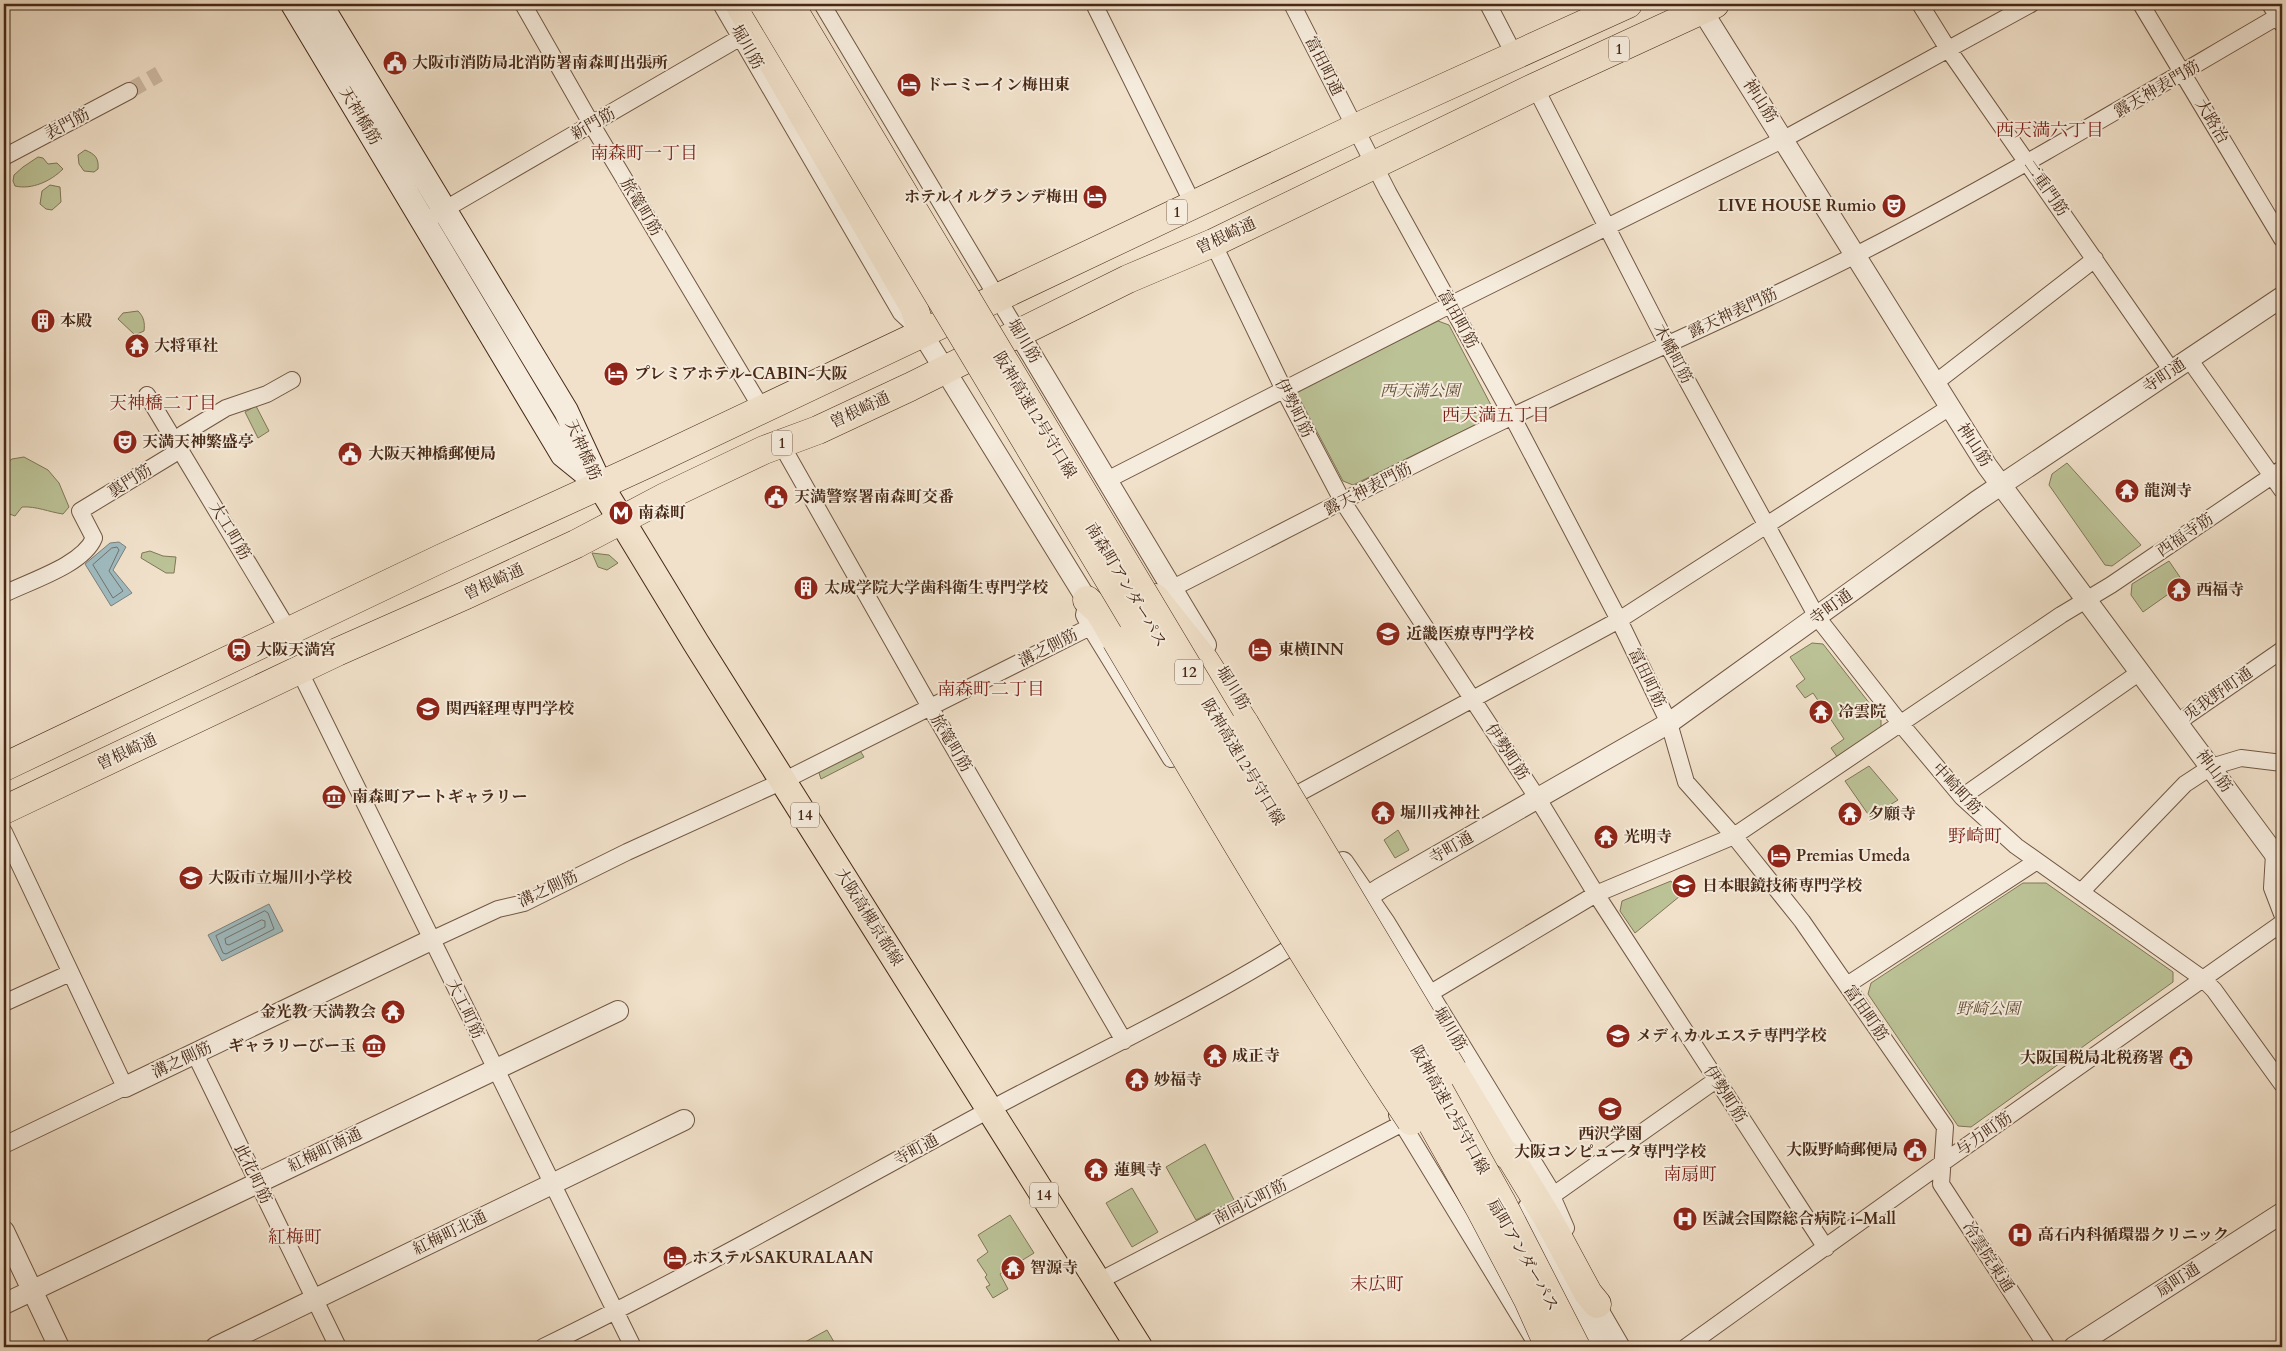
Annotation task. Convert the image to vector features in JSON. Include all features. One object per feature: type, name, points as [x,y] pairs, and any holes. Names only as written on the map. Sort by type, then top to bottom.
[{"type":"highway","points":[[739,4],[914,307],[922,333]]},
{"type":"highway","name":"1","points":[[4,767],[1192,204],[1628,4]]},
{"type":"highway","name":"阪神高速12号守口線","points":[[779,6],[1129,572],[1409,1036],[1501,1201],[1576,1347]]},
{"type":"highway","name":"阪神高速12号守口線","points":[[779,6],[1389,1047],[1481,1211],[1528,1300],[1542,1342]]},
{"type":"highway","name":"曽根崎通","points":[[4,810],[299,670],[474,592],[674,493],[781,444],[818,430],[1128,279],[1213,243],[1705,6]]},
{"type":"highway","points":[[1129,572],[1155,598],[1205,661],[1245,724],[1502,1151],[1511,1158],[1547,1217],[1588,1293],[1596,1304]]},
{"type":"highway","points":[[1088,614],[1099,611],[1222,819],[1370,1059],[1416,1128],[1542,1342]]},
{"type":"main road","name":"天神橋筋","points":[[293,4],[563,455],[600,485]]},
{"type":"main road","name":"天神橋筋","points":[[320,4],[566,410],[600,485]]},
{"type":"main road","name":"大阪高槻京都線","points":[[600,485],[782,781],[1139,1347]]},
{"type":"street","name":"旅篭町筋","points":[[523,4],[592,125],[762,409]]},
{"type":"street","name":"堀川筋","points":[[721,4],[902,313],[922,333],[945,369],[1088,614]]},
{"type":"street","name":"堀川筋","points":[[822,4],[1171,589],[1299,794],[1429,994],[1552,1196],[1586,1271],[1596,1304],[1622,1347]]},
{"type":"street","points":[[1094,4],[1192,204]]},
{"type":"street","name":"富田町通","points":[[1292,4],[1374,165]]},
{"type":"street","points":[[1488,4],[1515,56]]},
{"type":"street","name":"二重門筋","points":[[1920,4],[1948,49],[2172,371]]},
{"type":"street","points":[[1106,480],[1450,305],[1784,139],[2031,4]]},
{"type":"street","name":"大路治","points":[[2141,4],[2282,238]]},
{"type":"street","name":"神山筋","points":[[1705,6],[1784,139],[1950,407],[2001,485],[2087,598],[2278,859]]},
{"type":"street","name":"露天神表門筋","points":[[1171,589],[1512,416],[1856,255],[2028,162],[2183,74],[2278,15]]},
{"type":"street","name":"新門筋","points":[[423,222],[741,37]]},
{"type":"street","name":"木幡町筋","points":[[1535,87],[1667,344],[1817,618]]},
{"type":"street","name":"表門筋","points":[[4,157],[129,91]]},
{"type":"street","name":"富田町筋","points":[[1374,165],[1512,416],[1619,620],[1669,723],[1686,782],[1734,836],[1802,921],[1945,1127],[1941,1164]]},
{"type":"street","name":"伊勢町筋","points":[[1213,243],[1284,390],[1342,502],[1538,799],[1596,894],[1826,1248]]},
{"type":"street","points":[[1935,383],[2095,259]]},
{"type":"street","name":"寺町通","points":[[543,1347],[616,1312],[990,1109],[1124,1041],[1288,949],[1367,898],[1669,723],[2001,485],[2282,297]]},
{"type":"street","points":[[2189,359],[2277,472],[2282,490]]},
{"type":"street","name":"裏門筋","points":[[4,594],[78,558],[90,547],[94,538],[80,511],[172,455],[183,434],[226,408],[267,394],[292,380]]},
{"type":"street","name":"大工町筋","points":[[147,395],[289,631]]},
{"type":"street","points":[[1226,749],[1299,794],[1619,620],[1950,407]]},
{"type":"street","name":"旅篭町筋","points":[[781,444],[930,707],[1124,1041]]},
{"type":"street","name":"西福寺筋","points":[[1429,994],[1596,894],[1734,836],[2277,472]]},
{"type":"street","name":"南森町アンダーパス","points":[[1074,498],[1330,922]]},
{"type":"street","points":[[1088,614],[1288,949],[1403,1123],[1542,1342]]},
{"type":"street","name":"溝之側筋","points":[[4,1145],[431,940],[498,910],[524,903],[627,852],[782,781],[930,707],[1088,614]]},
{"type":"street","name":"中崎町筋","points":[[1817,618],[1900,723],[1962,797],[2016,846],[2203,979],[2214,990],[2282,1084]]},
{"type":"street","name":"兎我野町通","points":[[2178,722],[2282,650]]},
{"type":"street","name":"大工町筋","points":[[299,670],[633,1347]]},
{"type":"street","points":[[1962,797],[2140,672]]},
{"type":"street","points":[[2082,892],[2185,784],[2210,767],[2241,758],[2282,764]]},
{"type":"street","points":[[4,832],[125,1087]]},
{"type":"street","points":[[2278,859],[2272,888],[2282,914]]},
{"type":"street","points":[[1847,985],[2037,861]]},
{"type":"street","name":"扇町アンダーパス","points":[[1330,922],[1576,1347]]},
{"type":"street","name":"与力町筋","points":[[1686,1347],[2282,923]]},
{"type":"street","points":[[4,1003],[70,973]]},
{"type":"street","name":"紅梅町南通","points":[[4,1304],[618,1011]]},
{"type":"street","name":"此花町筋","points":[[195,1054],[338,1347]]},
{"type":"street","points":[[1552,1196],[1716,1080]]},
{"type":"street","name":"紅梅町北通","points":[[216,1347],[684,1120]]},
{"type":"street","name":"南同心町筋","points":[[1098,1281],[1403,1123]]},
{"type":"street","points":[[1502,1151],[1504,1161],[1560,1274],[1602,1347]]},
{"type":"street","name":"冷雲院東通","points":[[1941,1164],[1940,1184],[2047,1347]]},
{"type":"street","name":"扇町通","points":[[2074,1347],[2282,1213]]},
{"type":"street","points":[[4,1231],[59,1347]]},
{"type":"green space","points":[[85,150],[97,159],[98,169],[94,172],[84,171],[79,164],[78,155]]},
{"type":"green space","points":[[38,157],[43,158],[48,164],[57,163],[63,169],[53,177],[34,186],[15,186],[13,181],[14,175]]},
{"type":"green space","points":[[50,185],[60,187],[61,202],[52,210],[46,209],[40,204],[42,191]]},
{"type":"green space","points":[[138,311],[144,320],[144,331],[135,335],[118,319],[123,313]]},
{"type":"green space","name":"西天満公園","points":[[1438,321],[1449,325],[1492,407],[1489,418],[1353,485],[1343,481],[1296,392]]},
{"type":"green space","points":[[256,406],[269,431],[258,438],[245,412]]},
{"type":"green space","points":[[24,457],[48,470],[59,483],[69,507],[63,514],[27,507],[22,507],[15,516],[4,512],[4,497],[9,496],[9,488],[4,481],[5,464],[12,459]]},
{"type":"green space","points":[[2067,463],[2141,545],[2112,566],[2105,565],[2049,485],[2052,474]]},
{"type":"green space","points":[[150,551],[163,556],[176,557],[174,573],[166,573],[141,558],[142,553]]},
{"type":"green space","points":[[592,553],[609,555],[618,563],[607,570],[598,567]]},
{"type":"green space","points":[[2169,561],[2184,583],[2143,612],[2131,595],[2132,584]]},
{"type":"green space","points":[[1812,643],[1823,644],[1881,718],[1881,729],[1838,758],[1831,748],[1844,739],[1813,693],[1805,698],[1796,686],[1805,679],[1790,657]]},
{"type":"green space","points":[[859,749],[864,757],[821,779],[818,770]]},
{"type":"green space","points":[[1869,766],[1898,800],[1870,817],[1845,781]]},
{"type":"green space","points":[[1398,830],[1409,850],[1395,858],[1384,840]]},
{"type":"green space","points":[[1671,881],[1680,896],[1635,933],[1620,911],[1622,901]]},
{"type":"green space","name":"野崎公園","points":[[2023,883],[2046,883],[2173,972],[2173,982],[1971,1127],[1958,1126],[1868,994],[1871,983]]},
{"type":"green space","points":[[1205,1144],[1234,1200],[1196,1220],[1166,1167]]},
{"type":"green space","points":[[1132,1188],[1158,1232],[1132,1247],[1106,1203]]},
{"type":"green space","points":[[1010,1215],[1034,1253],[1000,1274],[1008,1289],[993,1298],[986,1287],[990,1285],[985,1277],[987,1275],[977,1260],[988,1252],[978,1235]]},
{"type":"green space","points":[[827,1330],[837,1347],[796,1347]]},
{"type":"water","points":[[119,542],[126,547],[113,570],[132,593],[111,606],[85,564],[110,543]]},
{"type":"water","points":[[269,904],[283,931],[222,961],[208,935]]},
{"type":"tunnel","points":[[129,91],[159,74]]},
{"type":"place","name":"大阪市消防局北消防署南森町出張所","points":[[395,63]]},
{"type":"place","name":"ドーミーイン梅田東","points":[[909,85]]},
{"type":"place","name":"ホテルイルグランデ梅田","points":[[1095,197]]},
{"type":"place","name":"LIVE HOUSE Rumio","points":[[1894,206]]},
{"type":"place","name":"本殿","points":[[43,321]]},
{"type":"place","name":"大将軍社","points":[[137,346]]},
{"type":"place","name":"プレミアホテル-CABIN-大阪","points":[[616,374]]},
{"type":"place","name":"天満天神繁盛亭","points":[[125,442]]},
{"type":"place","name":"大阪天神橋郵便局","points":[[350,454]]},
{"type":"place","name":"龍渕寺","points":[[2127,491]]},
{"type":"place","name":"天満警察署南森町交番","points":[[776,497]]},
{"type":"place","name":"南森町","points":[[621,513]]},
{"type":"place","name":"太成学院大学歯科衛生専門学校","points":[[806,588]]},
{"type":"place","name":"西福寺","points":[[2179,590]]},
{"type":"place","name":"近畿医療専門学校","points":[[1388,634]]},
{"type":"place","name":"大阪天満宮","points":[[239,650]]},
{"type":"place","name":"東横INN","points":[[1260,650]]},
{"type":"place","name":"関西経理専門学校","points":[[428,709]]},
{"type":"place","name":"冷雲院","points":[[1821,712]]},
{"type":"place","name":"南森町アートギャラリー","points":[[334,797]]},
{"type":"place","name":"堀川戎神社","points":[[1383,813]]},
{"type":"place","name":"夕願寺","points":[[1850,814]]},
{"type":"place","name":"光明寺","points":[[1606,837]]},
{"type":"place","name":"Premias Umeda","points":[[1779,856]]},
{"type":"place","name":"大阪市立堀川小学校","points":[[191,878]]},
{"type":"place","name":"日本眼鏡技術専門学校","points":[[1684,886]]},
{"type":"place","name":"金光教 天満教会","points":[[393,1012]]},
{"type":"place","name":"メディカルエステ専門学校","points":[[1618,1036]]},
{"type":"place","name":"ギャラリーびー玉","points":[[374,1046]]},
{"type":"place","name":"成正寺","points":[[1215,1056]]},
{"type":"place","name":"大阪国税局北税務署","points":[[2181,1058]]},
{"type":"place","name":"妙福寺","points":[[1137,1080]]},
{"type":"place","name":"西沢学園 大阪コンピュータ専門学校","points":[[1610,1109]]},
{"type":"place","name":"大阪野崎郵便局","points":[[1915,1150]]},
{"type":"place","name":"蓮興寺","points":[[1096,1170]]},
{"type":"place","name":"医誠会国際総合病院 i-Mall","points":[[1685,1219]]},
{"type":"place","name":"高石内科循環器クリニック","points":[[2020,1235]]},
{"type":"place","name":"ホステルSAKURALAAN","points":[[675,1258]]},
{"type":"place","name":"智源寺","points":[[1013,1268]]},
{"type":"district","name":"西天満六丁目","points":[[2050,130]]},
{"type":"district","name":"南森町一丁目","points":[[644,153]]},
{"type":"district","name":"天神橋二丁目","points":[[163,403]]},
{"type":"district","name":"西天満五丁目","points":[[1496,415]]},
{"type":"district","name":"南森町二丁目","points":[[991,689]]},
{"type":"district","name":"野崎町","points":[[1975,836]]},
{"type":"district","name":"南扇町","points":[[1690,1174]]},
{"type":"district","name":"紅梅町","points":[[295,1237]]},
{"type":"district","name":"末広町","points":[[1377,1284]]}]
